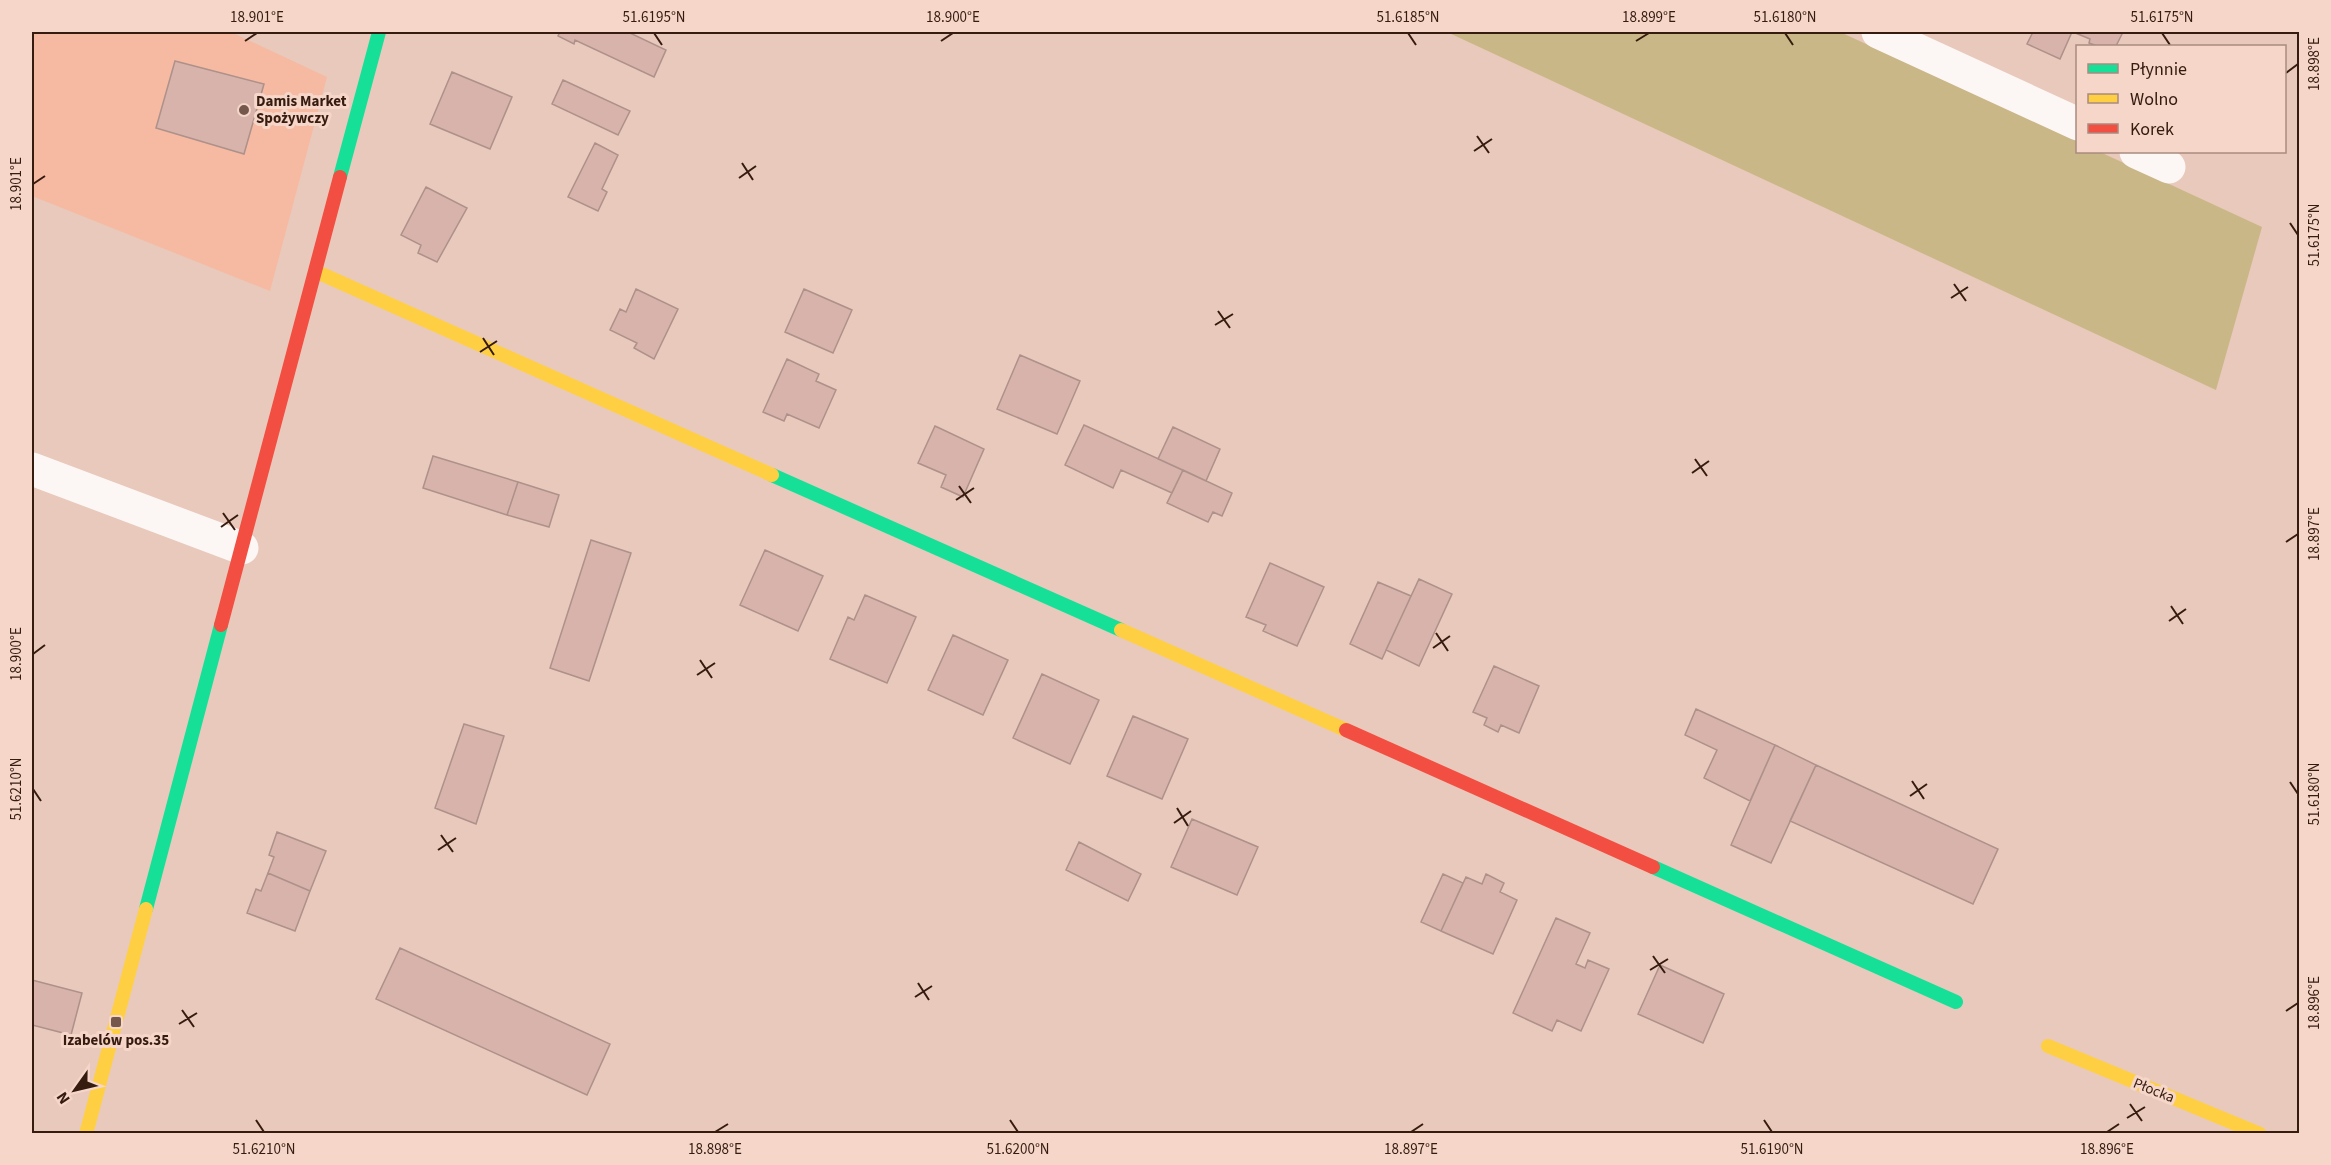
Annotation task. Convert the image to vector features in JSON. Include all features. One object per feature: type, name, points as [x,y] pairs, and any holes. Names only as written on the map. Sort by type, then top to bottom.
[{"type":"street","points":[[86,1134],[379,32]]},
{"type":"street","points":[[1878,32],[2076,123]]},
{"type":"street","points":[[2138,153],[2169,167]]},
{"type":"street","points":[[317,272],[1956,1002]]},
{"type":"street","points":[[32,469],[242,548]]},
{"type":"street","name":"Płocka","points":[[2048,1046],[2260,1134]]},
{"type":"shaded area","points":[[32,32],[231,32],[327,77],[270,291],[32,196]]},
{"type":"shaded area","points":[[1447,32],[1840,32],[2076,141],[2076,153],[2102,153],[2262,227],[2216,390]]},
{"type":"building","points":[[560,32],[628,32],[666,50],[654,77],[575,40],[574,44],[558,36]]},
{"type":"building","points":[[2033,32],[2072,32],[2060,59],[2027,44]]},
{"type":"building","points":[[2073,32],[2123,32],[2116,45],[2094,45],[2089,43],[2090,39]]},
{"type":"building","points":[[175,61],[264,84],[244,154],[156,128]]},
{"type":"building","points":[[452,72],[512,97],[490,149],[430,124]]},
{"type":"building","points":[[563,80],[630,111],[618,135],[552,104]]},
{"type":"building","points":[[595,143],[618,155],[602,189],[607,192],[598,211],[568,197]]},
{"type":"building","points":[[426,187],[467,208],[437,262],[418,253],[421,245],[401,235]]},
{"type":"building","points":[[636,289],[678,309],[654,359],[634,348],[637,343],[610,330],[620,309],[626,312]]},
{"type":"building","points":[[804,289],[852,310],[833,353],[785,332]]},
{"type":"building","points":[[1020,355],[1080,381],[1057,434],[997,409]]},
{"type":"building","points":[[787,359],[819,374],[816,381],[836,390],[819,428],[787,414],[784,421],[763,412]]},
{"type":"building","points":[[1084,425],[1183,470],[1172,493],[1121,470],[1113,488],[1065,465]]},
{"type":"building","points":[[935,426],[984,449],[963,497],[941,487],[946,475],[918,463]]},
{"type":"building","points":[[1173,427],[1220,449],[1206,481],[1158,459]]},
{"type":"building","points":[[433,456],[518,482],[507,515],[423,488]]},
{"type":"building","points":[[1183,470],[1232,493],[1222,516],[1213,512],[1208,522],[1167,503]]},
{"type":"building","points":[[518,482],[559,495],[549,527],[507,515]]},
{"type":"building","points":[[591,540],[631,553],[589,681],[550,668]]},
{"type":"building","points":[[765,550],[823,576],[798,631],[740,605]]},
{"type":"building","points":[[1270,563],[1324,587],[1297,646],[1263,631],[1266,625],[1246,617]]},
{"type":"building","points":[[1419,579],[1452,594],[1419,666],[1386,650]]},
{"type":"building","points":[[1378,582],[1411,596],[1382,659],[1350,644]]},
{"type":"building","points":[[865,595],[916,617],[887,683],[830,659],[848,617],[854,620]]},
{"type":"building","points":[[953,635],[1008,660],[983,715],[928,690]]},
{"type":"building","points":[[1494,666],[1539,686],[1519,733],[1501,725],[1498,732],[1484,725],[1487,718],[1473,712]]},
{"type":"building","points":[[1042,674],[1099,700],[1070,764],[1013,738]]},
{"type":"building","points":[[1696,709],[1775,745],[1750,801],[1704,778],[1717,750],[1685,735]]},
{"type":"building","points":[[1133,716],[1188,739],[1162,799],[1107,776]]},
{"type":"building","points":[[464,724],[504,736],[476,824],[435,808]]},
{"type":"building","points":[[1775,745],[1816,765],[1771,863],[1731,845]]},
{"type":"building","points":[[1816,765],[1998,849],[1973,904],[1790,821]]},
{"type":"building","points":[[1192,819],[1258,847],[1237,895],[1171,867]]},
{"type":"building","points":[[277,832],[326,851],[310,891],[268,873],[274,857],[269,855]]},
{"type":"building","points":[[1079,842],[1141,874],[1128,901],[1066,870]]},
{"type":"building","points":[[268,873],[310,891],[295,931],[247,913],[256,889],[261,891]]},
{"type":"building","points":[[1443,874],[1463,883],[1441,931],[1421,922]]},
{"type":"building","points":[[1486,874],[1504,883],[1500,892],[1517,900],[1493,954],[1441,931],[1466,877],[1482,884]]},
{"type":"building","points":[[1556,918],[1590,933],[1576,964],[1585,968],[1588,960],[1609,969],[1581,1031],[1557,1020],[1552,1031],[1513,1013]]},
{"type":"building","points":[[400,948],[610,1044],[587,1095],[376,999]]},
{"type":"building","points":[[1660,965],[1724,994],[1703,1043],[1638,1014]]},
{"type":"building","points":[[32,980],[82,993],[71,1035],[32,1025]]},
{"type":"traffic: fast","points":[[340,177],[379,32]]},
{"type":"traffic: fast","points":[[772,475],[1121,630]]},
{"type":"traffic: fast","points":[[146,909],[221,625]]},
{"type":"traffic: fast","points":[[1653,867],[1956,1002]]},
{"type":"traffic: slow","points":[[317,272],[772,475]]},
{"type":"traffic: slow","points":[[1121,630],[1346,730]]},
{"type":"traffic: slow","points":[[86,1134],[146,909]]},
{"type":"traffic: slow","points":[[2048,1046],[2260,1134]]},
{"type":"traffic: jam","points":[[221,625],[340,177]]},
{"type":"traffic: jam","points":[[1346,730],[1653,867]]},
{"type":"place","name":"Damis Market Spożywczy","points":[[244,110]]},
{"type":"place","name":"Izabelów pos.35","points":[[116,1022]]}]
